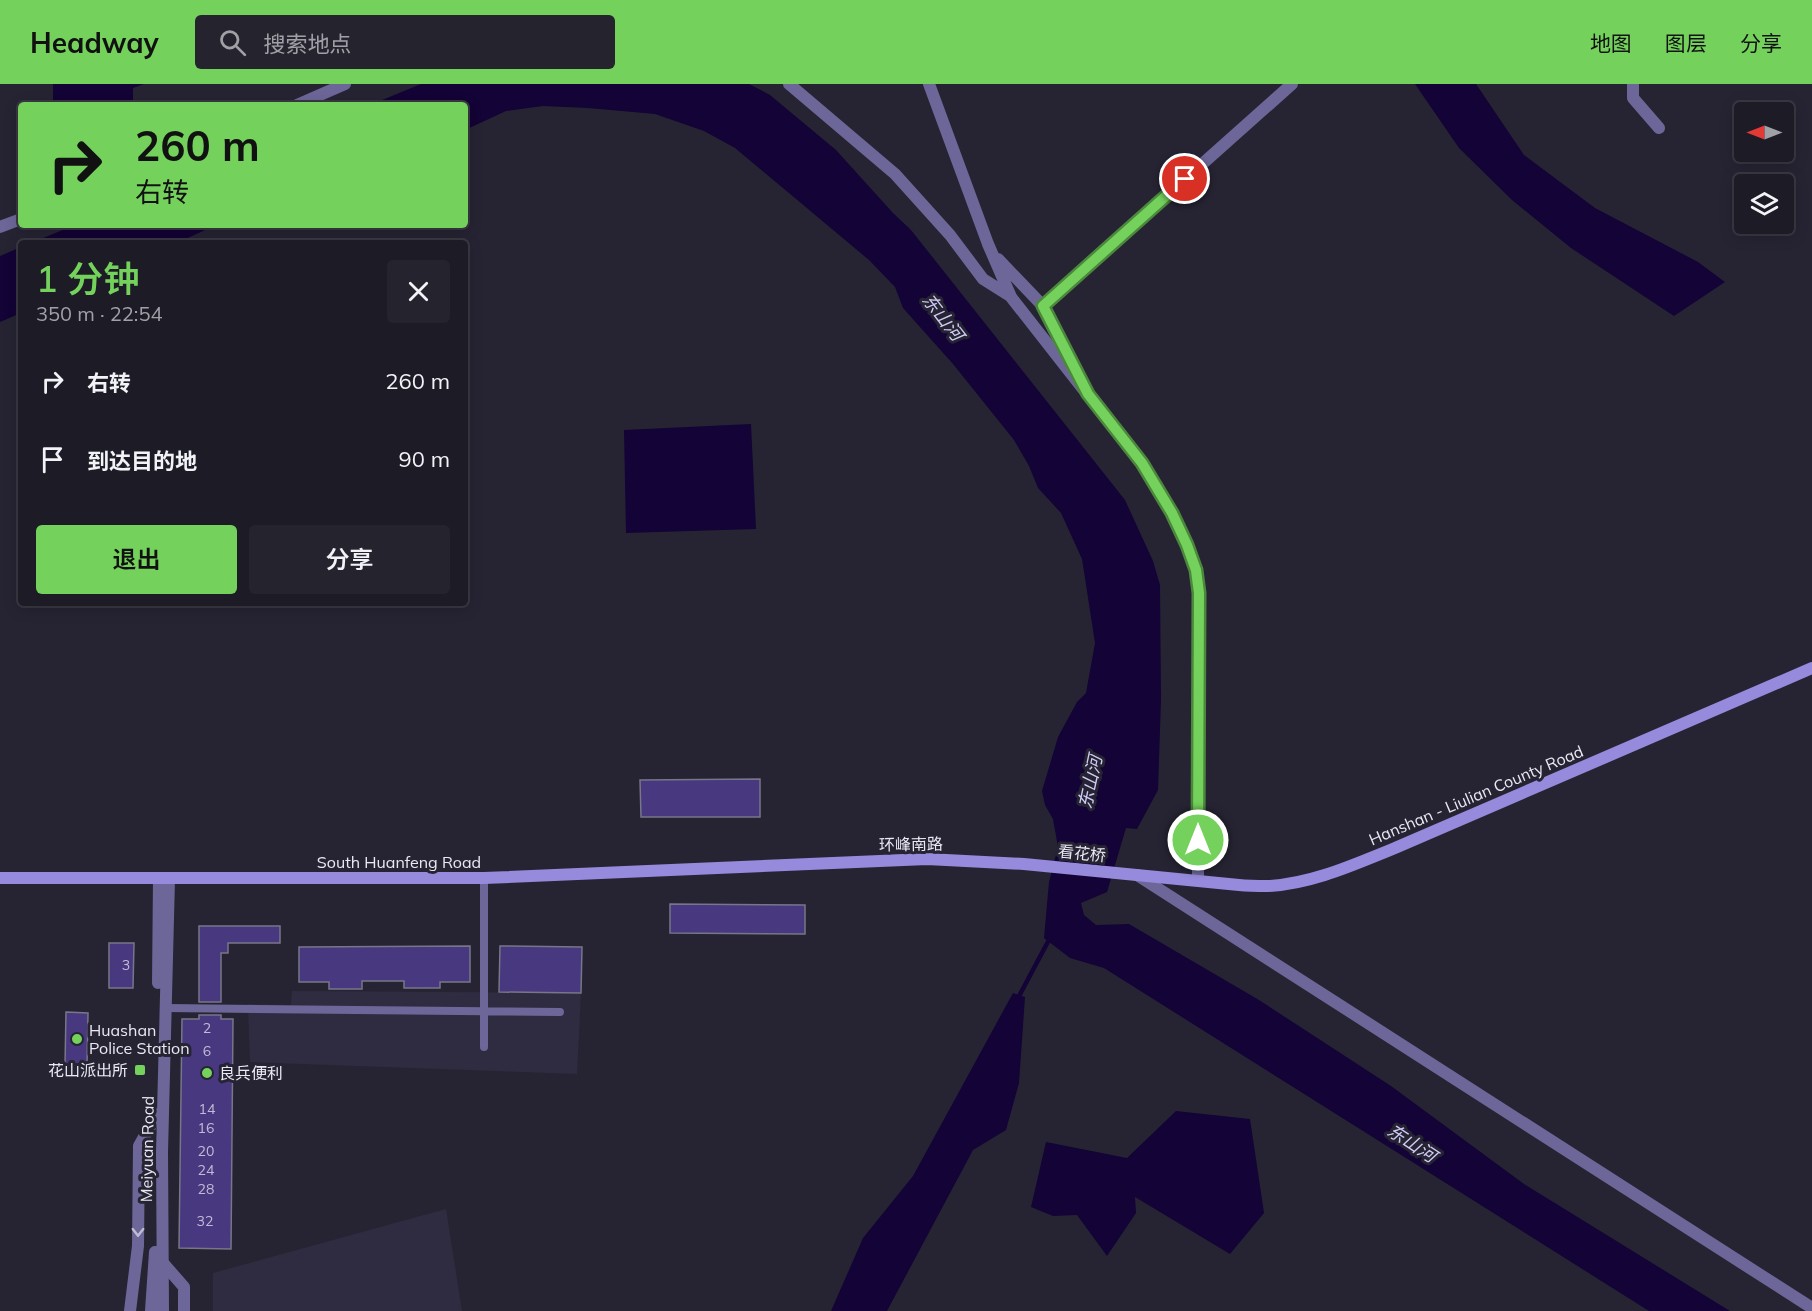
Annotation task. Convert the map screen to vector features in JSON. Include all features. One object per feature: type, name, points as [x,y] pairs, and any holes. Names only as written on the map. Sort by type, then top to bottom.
[{"type":"main road","name":"Hanshan - Liulian County Road","points":[[1137,875],[1270,886],[1333,873],[1812,668]]},
{"type":"main road","name":"South Huanfeng Road","points":[[0,878],[484,878],[927,859],[1024,864]]},
{"type":"main road","name":"看花桥","points":[[1024,864],[1137,875]]},
{"type":"street","points":[[304,102],[345,84]]},
{"type":"street","points":[[789,84],[895,174],[950,235],[983,279],[1011,297]]},
{"type":"street","points":[[929,84],[991,252],[1011,297],[1142,463],[1157,486],[1187,545],[1196,570],[1199,593],[1198,880]]},
{"type":"street","points":[[1043,306],[1292,84]]},
{"type":"street","points":[[1633,84],[1633,98],[1659,128]]},
{"type":"street","points":[[0,227],[18,220]]},
{"type":"street","points":[[991,252],[1043,306],[1088,394]]},
{"type":"street","points":[[1137,875],[1812,1308]]},
{"type":"street","name":"Meiyuan Road","points":[[163,1311],[162,1152],[166,1008],[164,879]]},
{"type":"street","name":"Meiyuan Road","points":[[151,1311],[164,879]]},
{"type":"street","points":[[130,1311],[138,1246],[139,1146],[157,1114]]},
{"type":"street","points":[[163,1263],[184,1287],[184,1311]]},
{"type":"lane","points":[[484,878],[484,1047]]},
{"type":"lane","points":[[166,1008],[560,1012]]},
{"type":"shaded area","points":[[292,991],[581,993],[577,1074],[250,1062],[248,1004],[291,1005]]},
{"type":"shaded area","points":[[446,1209],[462,1311],[213,1311],[213,1273]]},
{"type":"water","points":[[53,84],[144,84],[133,88],[133,102],[53,102]]},
{"type":"water","name":"东山河","points":[[421,84],[749,84],[770,95],[836,150],[911,230],[1125,500],[1153,561],[1160,585],[1161,700],[1158,790],[1137,829],[1126,828],[1107,892],[1081,903],[1084,915],[1096,925],[1129,924],[1259,1000],[1391,1086],[1524,1184],[1730,1311],[1649,1311],[1104,968],[1070,958],[1044,938],[1049,882],[1058,847],[1053,819],[1045,805],[1042,791],[1058,737],[1077,702],[1086,693],[1095,643],[1082,559],[1061,513],[1038,488],[1014,440],[953,364],[903,308],[895,287],[869,260],[735,148],[704,131],[655,114],[543,106],[506,111],[468,129],[468,102],[377,102]]},
{"type":"water","points":[[1415,84],[1476,84],[1524,155],[1595,208],[1698,262],[1725,282],[1674,316],[1571,248],[1512,200],[1459,148]]},
{"type":"water","points":[[68,228],[206,228],[183,240],[38,240]]},
{"type":"water","points":[[18,248],[18,314],[0,322],[0,256]]},
{"type":"water","points":[[751,424],[756,529],[626,533],[624,430]]},
{"type":"water","points":[[1013,993],[1025,997],[1019,1083],[1006,1130],[973,1150],[887,1311],[831,1311],[863,1238],[913,1176]]},
{"type":"water","points":[[1176,1111],[1250,1119],[1264,1213],[1230,1254],[1135,1197],[1136,1213],[1107,1256],[1077,1215],[1053,1216],[1031,1207],[1046,1142],[1127,1158]]},
{"type":"building","points":[[760,779],[760,817],[641,817],[640,780]]},
{"type":"building","points":[[670,904],[805,905],[805,934],[670,933]]},
{"type":"building","points":[[199,926],[280,926],[280,943],[228,943],[228,953],[221,953],[221,1002],[199,1002]]},
{"type":"building","points":[[109,943],[134,943],[133,988],[109,988]]},
{"type":"building","points":[[470,946],[470,982],[440,982],[440,988],[404,988],[404,981],[362,981],[362,989],[329,989],[329,982],[299,982],[299,947]]},
{"type":"building","points":[[500,946],[582,947],[581,993],[499,992]]},
{"type":"building","name":"Huashan Police Station","points":[[66,1012],[88,1013],[87,1066],[65,1065]]},
{"type":"building","points":[[199,1015],[221,1015],[221,1019],[233,1019],[231,1249],[179,1248],[182,1019],[199,1019]]},
{"type":"waterway","points":[[1017,1000],[1051,936]]},
{"type":"place","name":"Huashan Police Station","points":[[77,1039]]},
{"type":"place","name":"花山派出所","points":[[140,1070]]},
{"type":"place","name":"良兵便利","points":[[207,1073]]},
{"type":"route","points":[[1185,179],[1043,306],[1088,394],[1142,463],[1157,486],[1187,545],[1196,570],[1199,593],[1198,840]]}]
